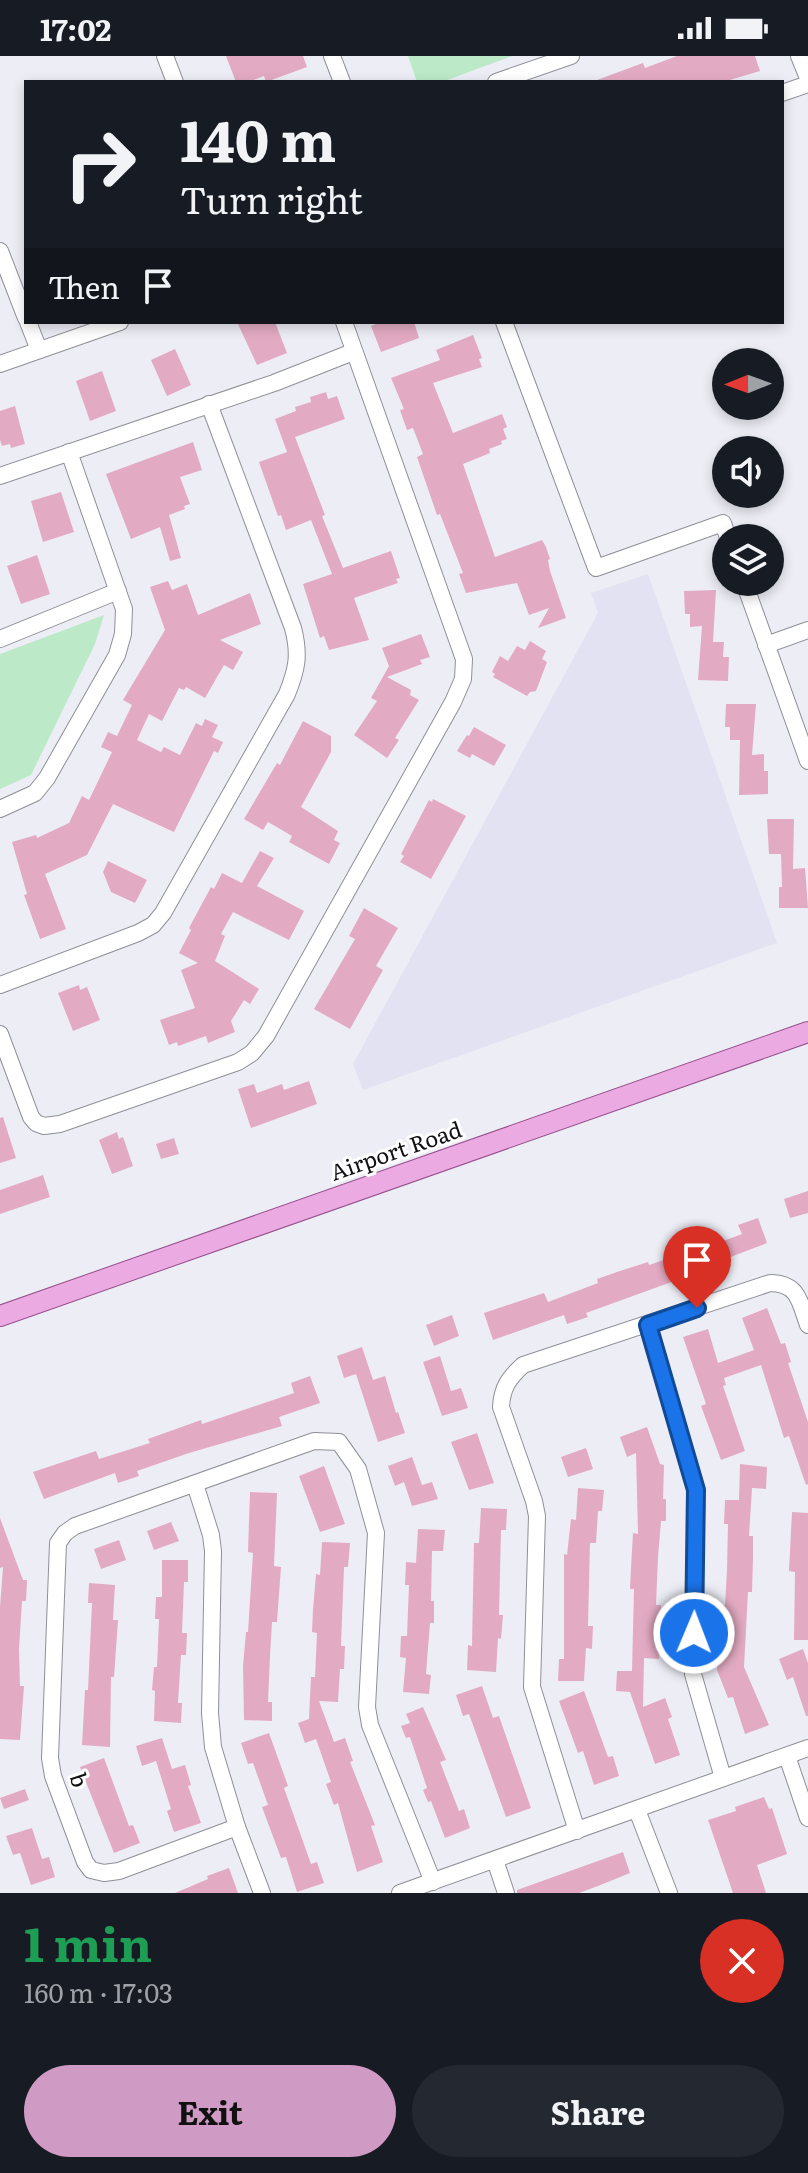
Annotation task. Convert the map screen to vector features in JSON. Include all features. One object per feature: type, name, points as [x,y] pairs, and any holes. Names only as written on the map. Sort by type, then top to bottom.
[{"type":"main road","name":"Airport Road","points":[[0,1316],[808,1032]]},
{"type":"street","points":[[165,56],[174,80]]},
{"type":"street","points":[[332,56],[341,80]]},
{"type":"street","points":[[502,80],[571,56]]},
{"type":"street","points":[[784,92],[808,81],[799,56]]},
{"type":"street","points":[[1,257],[24,313]]},
{"type":"street","points":[[29,324],[39,350]]},
{"type":"street","points":[[0,364],[114,324]]},
{"type":"street","points":[[0,1034],[25,1104],[36,1123],[44,1126],[60,1124],[238,1062],[252,1053],[274,1023],[453,702],[463,679],[464,659],[345,324]]},
{"type":"street","points":[[505,324],[596,568],[712,527]]},
{"type":"street","points":[[0,476],[274,383],[353,352]]},
{"type":"street","points":[[0,985],[153,925],[163,913],[287,694],[295,673],[299,650],[293,628],[209,404]]},
{"type":"street","points":[[0,809],[35,793],[47,778],[96,695],[117,655],[123,634],[124,609],[69,452]]},
{"type":"street","points":[[0,639],[118,591]]},
{"type":"street","points":[[749,596],[808,761]]},
{"type":"street","points":[[766,645],[808,630]]},
{"type":"street","points":[[577,1831],[532,1687],[537,1516],[501,1407],[502,1393],[509,1377],[523,1365],[770,1283],[782,1283],[797,1294],[808,1325]]},
{"type":"street","points":[[648,1325],[696,1490],[693,1674],[723,1778]]},
{"type":"street","points":[[262,1893],[237,1827],[213,1747],[210,1713],[213,1551],[195,1484],[314,1441],[339,1442],[349,1452],[358,1469],[376,1533],[367,1707],[370,1725],[433,1882]]},
{"type":"street","name":"b","points":[[195,1484],[75,1526],[58,1543],[50,1758],[53,1776],[85,1862],[91,1870],[104,1873],[119,1871],[237,1827]]},
{"type":"street","points":[[400,1893],[808,1748]]},
{"type":"street","points":[[787,1756],[808,1818]]},
{"type":"street","points":[[637,1810],[669,1893]]},
{"type":"street","points":[[495,1860],[506,1893]]},
{"type":"shaded area","points":[[648,574],[777,943],[363,1090],[353,1064],[598,613],[591,593]]},
{"type":"green space","points":[[408,56],[512,56],[447,80],[416,80]]},
{"type":"green space","points":[[104,615],[95,644],[31,775],[0,789],[0,654]]},
{"type":"building","points":[[226,56],[303,56],[307,67],[271,80],[265,80],[264,76],[253,80],[235,80]]},
{"type":"building","points":[[677,56],[755,56],[760,71],[730,80],[597,80],[643,63],[645,68]]},
{"type":"building","points":[[238,324],[276,324],[287,353],[257,365]]},
{"type":"building","points":[[415,324],[419,338],[381,352],[371,326]]},
{"type":"building","points":[[473,335],[482,358],[479,359],[482,367],[433,383],[453,433],[502,414],[507,439],[489,449],[490,453],[463,464],[495,557],[542,540],[546,547],[550,571],[566,618],[538,628],[549,608],[529,615],[517,583],[466,593],[459,574],[463,573],[440,514],[437,515],[417,457],[423,454],[413,428],[407,430],[400,410],[404,409],[391,378],[440,360],[436,350]]},
{"type":"building","points":[[175,349],[191,385],[167,396],[151,360]]},
{"type":"building","points":[[102,371],[116,411],[90,421],[76,381]]},
{"type":"building","points":[[326,392],[328,399],[337,396],[345,419],[295,437],[325,515],[322,516],[343,568],[391,551],[400,578],[396,579],[398,583],[354,598],[369,640],[329,650],[324,636],[320,638],[303,584],[332,574],[311,520],[286,530],[259,462],[287,452],[275,419],[311,402],[310,397]]},
{"type":"building","points":[[15,406],[25,444],[11,448],[10,444],[2,446],[0,440],[0,411]]},
{"type":"building","points":[[193,442],[202,470],[180,477],[190,504],[169,515],[181,558],[170,561],[160,527],[131,539],[106,474]]},
{"type":"building","points":[[61,492],[74,532],[43,542],[31,501]]},
{"type":"building","points":[[37,555],[50,594],[21,604],[7,566]]},
{"type":"building","points":[[168,581],[172,590],[187,584],[198,615],[250,593],[261,624],[220,640],[243,652],[233,670],[224,665],[205,698],[186,687],[184,690],[179,688],[162,721],[149,714],[137,740],[161,752],[164,747],[180,755],[196,723],[202,726],[205,719],[218,725],[212,737],[223,742],[218,753],[214,751],[174,832],[113,804],[87,855],[45,874],[66,929],[40,939],[24,895],[27,894],[12,842],[36,835],[37,838],[69,823],[82,796],[89,800],[112,752],[101,747],[108,732],[117,736],[132,705],[123,700],[165,630],[150,587]]},
{"type":"building","points":[[712,590],[712,596],[716,596],[713,642],[724,642],[723,657],[729,657],[728,681],[698,680],[702,626],[690,627],[690,614],[685,614],[684,591]]},
{"type":"building","points":[[421,634],[430,657],[420,660],[422,664],[387,677],[411,690],[410,695],[419,700],[395,738],[399,740],[387,758],[354,735],[377,701],[371,698],[389,666],[382,648]]},
{"type":"building","points":[[530,641],[546,651],[542,659],[547,662],[536,691],[527,696],[493,677],[495,674],[492,672],[500,656],[508,661],[517,646],[525,650]]},
{"type":"building","points":[[726,704],[756,704],[752,755],[764,754],[768,794],[739,795],[740,740],[730,740],[730,727],[725,727]]},
{"type":"building","points":[[303,721],[331,736],[331,752],[301,807],[338,831],[334,840],[340,843],[329,864],[289,842],[292,836],[268,822],[263,830],[244,819],[277,763],[280,765]]},
{"type":"building","points":[[474,727],[506,745],[494,766],[472,754],[470,758],[457,751]]},
{"type":"building","points":[[433,799],[466,816],[431,879],[400,862],[404,856],[401,854],[429,800],[432,802]]},
{"type":"building","points":[[767,819],[794,819],[793,869],[805,868],[808,908],[779,908],[781,854],[769,854]]},
{"type":"building","points":[[260,851],[274,858],[257,886],[304,911],[289,940],[233,912],[221,934],[225,936],[215,961],[259,989],[250,1004],[244,1000],[231,1021],[235,1032],[208,1043],[206,1036],[178,1046],[177,1042],[169,1045],[160,1020],[195,1008],[181,970],[198,963],[179,953],[191,930],[189,928],[222,873],[242,883]]},
{"type":"building","points":[[108,861],[147,880],[135,903],[111,892],[103,872]]},
{"type":"building","points":[[364,908],[398,928],[376,966],[383,970],[350,1029],[314,1009],[355,939],[349,936]]},
{"type":"building","points":[[79,985],[80,990],[87,987],[100,1020],[73,1031],[58,993]]},
{"type":"building","points":[[309,1081],[317,1104],[251,1128],[238,1089],[254,1084],[257,1093],[282,1084],[284,1090]]},
{"type":"building","points":[[3,1117],[16,1158],[0,1163],[0,1118]]},
{"type":"building","points":[[117,1132],[119,1139],[123,1137],[133,1166],[112,1174],[99,1140]]},
{"type":"building","points":[[174,1138],[179,1154],[161,1159],[156,1144]]},
{"type":"building","points":[[43,1175],[50,1197],[0,1214],[0,1190]]},
{"type":"building","points":[[808,1191],[808,1213],[790,1218],[784,1199]]},
{"type":"building","points":[[758,1218],[767,1243],[728,1258],[731,1266],[679,1285],[677,1280],[586,1313],[588,1317],[567,1324],[564,1315],[493,1340],[484,1313],[544,1293],[548,1302],[598,1283],[597,1279],[617,1272],[691,1253],[742,1234],[738,1225]]},
{"type":"building","points":[[767,1308],[781,1344],[785,1343],[791,1362],[788,1363],[808,1422],[806,1485],[789,1436],[784,1438],[761,1365],[724,1378],[726,1385],[723,1386],[745,1451],[721,1460],[701,1406],[706,1404],[683,1337],[708,1329],[718,1363],[754,1350],[742,1318]]},
{"type":"building","points":[[452,1315],[459,1336],[434,1346],[426,1325]]},
{"type":"building","points":[[362,1347],[373,1380],[385,1376],[405,1433],[378,1442],[356,1374],[344,1378],[337,1356]]},
{"type":"building","points":[[440,1356],[451,1391],[461,1388],[468,1408],[442,1416],[423,1362]]},
{"type":"building","points":[[310,1376],[320,1403],[279,1417],[282,1426],[137,1471],[139,1476],[118,1483],[115,1473],[44,1499],[33,1472],[96,1451],[99,1459],[150,1443],[148,1439],[201,1420],[202,1424],[294,1393],[291,1383]]},
{"type":"building","points":[[647,1427],[660,1464],[664,1465],[666,1521],[661,1521],[658,1557],[656,1605],[661,1605],[659,1659],[644,1658],[643,1707],[665,1698],[672,1717],[668,1719],[680,1755],[655,1764],[630,1692],[616,1691],[617,1671],[632,1671],[634,1589],[630,1589],[633,1533],[638,1534],[636,1453],[627,1457],[620,1437]]},
{"type":"building","points":[[477,1433],[494,1483],[469,1490],[451,1442]]},
{"type":"building","points":[[586,1448],[593,1469],[568,1477],[561,1457]]},
{"type":"building","points":[[412,1457],[422,1485],[432,1482],[438,1499],[412,1506],[404,1482],[395,1486],[388,1466]]},
{"type":"building","points":[[740,1464],[767,1467],[766,1489],[752,1488],[749,1536],[753,1536],[752,1592],[748,1592],[744,1667],[769,1725],[745,1734],[733,1697],[728,1698],[717,1670],[720,1604],[725,1605],[727,1570],[725,1500],[739,1500]]},
{"type":"building","points":[[324,1466],[345,1524],[320,1532],[299,1476]]},
{"type":"building","points":[[578,1488],[604,1490],[602,1511],[598,1511],[596,1543],[590,1543],[588,1626],[593,1626],[592,1649],[586,1648],[584,1681],[558,1681],[559,1659],[564,1659],[564,1554],[567,1555],[571,1519],[576,1520]]},
{"type":"building","points":[[250,1492],[277,1493],[274,1566],[281,1567],[277,1622],[272,1622],[270,1656],[268,1702],[272,1702],[272,1721],[244,1720],[243,1666],[253,1553],[248,1552]]},
{"type":"building","points":[[481,1508],[507,1509],[506,1530],[501,1530],[499,1615],[503,1615],[496,1672],[467,1670],[468,1645],[472,1646],[474,1543],[479,1543]]},
{"type":"building","points":[[792,1512],[808,1513],[808,1640],[794,1640],[795,1572],[789,1571]]},
{"type":"building","points":[[0,1518],[23,1580],[27,1580],[26,1601],[22,1601],[19,1649],[20,1686],[24,1686],[20,1740],[0,1739],[3,1567],[0,1568]]},
{"type":"building","points":[[171,1522],[179,1541],[154,1550],[147,1531]]},
{"type":"building","points":[[418,1529],[445,1530],[443,1551],[432,1551],[434,1623],[430,1623],[426,1674],[431,1675],[429,1694],[403,1692],[406,1658],[400,1657],[401,1636],[407,1636],[409,1585],[405,1585],[406,1562],[416,1563]]},
{"type":"building","points":[[119,1540],[126,1560],[101,1569],[94,1549]]},
{"type":"building","points":[[322,1542],[350,1543],[348,1567],[344,1567],[341,1646],[345,1646],[344,1669],[340,1669],[338,1702],[319,1701],[334,1742],[345,1738],[353,1761],[350,1762],[375,1825],[371,1826],[383,1862],[357,1872],[338,1803],[334,1805],[326,1784],[331,1782],[316,1739],[305,1743],[298,1723],[309,1719],[311,1677],[315,1677],[317,1633],[312,1632],[313,1610]]},
{"type":"building","points":[[162,1560],[188,1560],[182,1633],[187,1633],[186,1655],[181,1655],[178,1703],[182,1703],[181,1723],[154,1721],[155,1691],[152,1690],[154,1667],[157,1667],[159,1619],[155,1619],[156,1597],[162,1597]]},
{"type":"building","points":[[89,1583],[115,1585],[113,1620],[118,1620],[114,1677],[111,1677],[110,1747],[82,1745],[92,1603],[88,1603]]},
{"type":"building","points":[[803,1649],[808,1663],[808,1716],[793,1677],[787,1680],[779,1659]]},
{"type":"building","points":[[482,1686],[493,1718],[499,1716],[531,1808],[506,1817],[469,1714],[463,1716],[456,1695]]},
{"type":"building","points":[[584,1691],[608,1757],[613,1756],[619,1776],[594,1785],[583,1751],[578,1753],[559,1701]]},
{"type":"building","points":[[423,1707],[446,1760],[440,1762],[459,1811],[464,1809],[470,1828],[445,1838],[431,1801],[428,1802],[423,1790],[427,1788],[410,1737],[406,1738],[401,1726],[410,1723],[406,1714]]},
{"type":"building","points":[[269,1733],[288,1786],[284,1788],[311,1864],[317,1862],[324,1883],[297,1892],[286,1857],[281,1858],[262,1807],[268,1805],[253,1763],[248,1764],[241,1743]]},
{"type":"building","points":[[162,1738],[172,1769],[185,1765],[191,1785],[188,1786],[201,1823],[174,1832],[167,1811],[171,1809],[156,1761],[142,1766],[136,1746]]},
{"type":"building","points":[[104,1758],[129,1826],[133,1825],[140,1843],[114,1853],[80,1767]]},
{"type":"building","points":[[25,1789],[29,1800],[4,1809],[0,1798]]},
{"type":"building","points":[[764,1797],[769,1809],[772,1808],[787,1854],[757,1865],[766,1893],[733,1893],[708,1820]]},
{"type":"building","points":[[32,1828],[42,1859],[49,1857],[55,1877],[31,1885],[20,1853],[13,1855],[6,1836]]},
{"type":"building","points":[[623,1852],[630,1873],[598,1886],[579,1893],[517,1893],[517,1890]]},
{"type":"building","points":[[229,1868],[238,1893],[175,1893],[208,1879],[207,1876]]},
{"type":"route","points":[[694,1633],[696,1490],[648,1325],[697,1308]]}]
